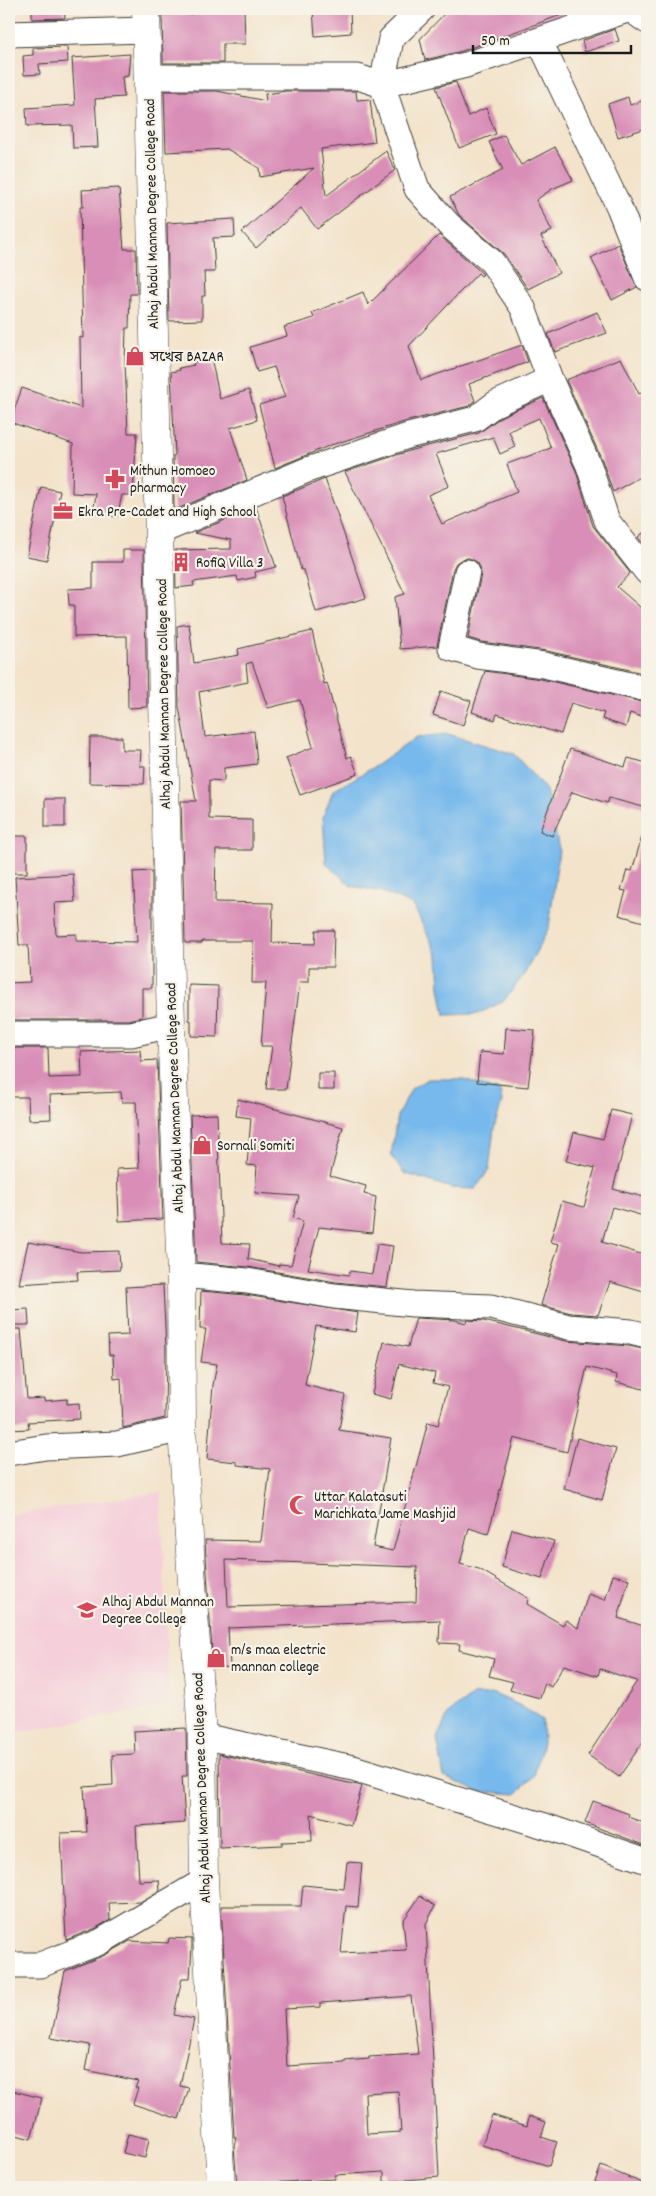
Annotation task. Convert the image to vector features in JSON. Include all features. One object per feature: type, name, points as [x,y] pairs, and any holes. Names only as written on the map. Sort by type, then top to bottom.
[{"type":"street","points":[[422,9],[391,39],[382,85],[417,189],[449,225],[492,262],[523,308],[550,379],[589,466],[607,521],[647,572]]},
{"type":"street","points":[[147,77],[358,76],[382,85],[466,65],[630,9],[647,21]]},
{"type":"street","points":[[9,34],[146,19]]},
{"type":"street","name":"Alhaj Abdul Mannan Degree College Road","points":[[146,19],[171,1025],[181,1275],[182,1430],[202,1736],[204,1881],[221,2187]]},
{"type":"street","points":[[539,40],[619,207],[647,278]]},
{"type":"street","points":[[159,532],[306,470],[408,436],[475,420],[495,404],[550,379]]},
{"type":"street","points":[[467,572],[451,648],[478,656],[544,666],[647,689]]},
{"type":"street","points":[[9,1034],[130,1034],[171,1025]]},
{"type":"street","points":[[181,1275],[247,1282],[334,1296],[413,1304],[491,1307],[569,1327],[631,1332],[647,1336]]},
{"type":"street","points":[[9,1453],[46,1447],[117,1444],[182,1430]]},
{"type":"street","points":[[202,1736],[353,1768],[545,1826],[647,1861]]},
{"type":"street","points":[[9,1965],[40,1965],[100,1942],[204,1881]]},
{"type":"shaded area","name":"Alhaj Abdul Mannan Degree College","points":[[161,1492],[169,1705],[9,1734],[9,1515]]},
{"type":"water","points":[[448,734],[514,754],[546,790],[559,849],[549,927],[525,973],[504,1001],[478,1014],[445,1015],[440,987],[438,956],[413,905],[382,892],[351,886],[326,863],[323,817],[333,791],[377,765],[417,737]]},
{"type":"water","points":[[428,1079],[460,1079],[500,1091],[502,1102],[494,1128],[489,1170],[475,1189],[451,1188],[404,1173],[391,1156],[397,1116],[412,1088]]},
{"type":"water","points":[[494,1694],[519,1705],[542,1720],[543,1743],[534,1776],[516,1794],[477,1791],[444,1777],[437,1738],[449,1713],[473,1695]]},
{"type":"building","points":[[32,9],[64,9],[65,18],[32,19]]},
{"type":"building","points":[[193,9],[244,9],[245,44],[223,44],[223,63],[163,63],[162,15],[192,14]]},
{"type":"building","points":[[350,9],[351,33],[315,36],[313,10]]},
{"type":"building","points":[[449,9],[586,9],[573,13],[572,11],[462,51],[425,60],[420,39]]},
{"type":"building","points":[[615,29],[619,41],[585,52],[582,41]]},
{"type":"building","points":[[67,47],[68,62],[39,64],[40,74],[24,75],[23,56],[33,55],[33,48]]},
{"type":"building","points":[[130,54],[128,76],[122,77],[124,97],[95,99],[98,147],[73,148],[72,125],[27,126],[26,108],[75,105],[72,58]]},
{"type":"building","points":[[456,82],[468,116],[486,108],[496,134],[459,148],[436,87]]},
{"type":"building","points":[[164,91],[217,91],[266,101],[265,94],[286,91],[356,91],[357,100],[370,99],[375,142],[321,149],[326,196],[386,151],[395,170],[317,229],[301,208],[256,248],[242,232],[314,168],[260,177],[259,168],[227,149],[166,152]]},
{"type":"building","points":[[628,97],[630,105],[647,99],[647,128],[618,137],[608,104]]},
{"type":"building","points":[[504,135],[521,165],[555,147],[573,180],[552,189],[536,200],[552,231],[541,236],[559,273],[528,289],[504,254],[459,215],[450,197],[503,170],[489,142]]},
{"type":"building","points":[[119,188],[124,249],[136,249],[137,294],[130,294],[129,328],[126,328],[125,363],[128,433],[137,433],[133,495],[122,495],[117,517],[93,513],[96,494],[72,493],[73,444],[10,422],[22,388],[81,408],[80,337],[83,338],[80,207],[83,207],[82,190]]},
{"type":"building","points":[[234,219],[235,237],[213,238],[215,272],[204,272],[205,296],[202,296],[202,320],[169,321],[167,223]]},
{"type":"building","points":[[439,235],[483,274],[481,276],[478,273],[409,346],[421,380],[522,345],[528,362],[469,384],[475,401],[469,406],[404,422],[331,445],[275,468],[259,405],[285,397],[274,367],[257,372],[250,347],[287,336],[284,327],[314,318],[312,313],[363,292],[368,305]]},
{"type":"building","points":[[618,244],[637,287],[612,300],[591,258]]},
{"type":"building","points":[[597,312],[607,333],[555,352],[548,334]]},
{"type":"building","points":[[211,358],[220,399],[249,390],[257,420],[230,428],[247,480],[174,510],[173,456],[175,455],[171,372],[194,365],[193,362]]},
{"type":"building","points":[[621,358],[639,394],[647,390],[647,473],[613,492],[602,460],[566,380]]},
{"type":"building","points":[[543,398],[576,471],[593,526],[630,573],[617,587],[647,613],[647,674],[547,651],[481,642],[468,638],[481,574],[477,562],[469,558],[462,559],[456,563],[453,569],[437,646],[400,649],[395,597],[405,594],[345,472],[412,450],[479,433],[502,416]],"holes":[[[539,418],[551,448],[507,464],[517,492],[442,524],[428,495],[449,486],[436,454],[493,437],[500,454],[515,447],[509,431]]]},
{"type":"building","points":[[325,479],[366,598],[316,612],[304,570],[301,570],[282,496]]},
{"type":"building","points":[[41,487],[60,491],[47,560],[27,556]]},
{"type":"building","points":[[256,507],[276,567],[255,572],[256,577],[238,581],[237,576],[193,582],[194,586],[176,588],[175,550],[231,549],[231,540],[194,533]]},
{"type":"building","points":[[647,530],[647,549],[638,537]]},
{"type":"building","points":[[123,550],[144,550],[147,707],[128,708],[127,636],[74,637],[74,605],[69,605],[68,589],[93,588],[93,562],[123,562]]},
{"type":"building","points":[[189,624],[194,663],[239,655],[238,649],[312,631],[324,684],[327,683],[347,758],[351,756],[358,774],[300,795],[286,758],[313,747],[300,700],[268,708],[252,662],[246,664],[248,682],[199,692],[205,737],[254,731],[257,764],[224,768],[224,781],[209,780],[209,819],[252,820],[252,850],[216,850],[215,902],[273,903],[272,943],[315,944],[316,930],[334,930],[333,967],[309,967],[309,982],[300,982],[286,1089],[266,1089],[272,1046],[261,1046],[266,983],[252,983],[253,941],[185,943],[181,801],[196,801],[179,707],[177,626]]},
{"type":"building","points":[[485,671],[541,679],[647,703],[647,719],[630,713],[626,727],[602,719],[604,713],[571,703],[561,734],[497,714],[495,720],[472,712]]},
{"type":"building","points":[[441,691],[471,701],[463,725],[433,715]]},
{"type":"building","points":[[90,737],[122,737],[122,750],[141,750],[140,766],[145,766],[144,784],[89,783]]},
{"type":"building","points":[[570,749],[625,767],[628,758],[647,763],[647,808],[609,798],[607,803],[572,792],[552,836],[540,831]]},
{"type":"building","points":[[45,799],[65,799],[65,827],[45,827]]},
{"type":"building","points":[[643,833],[647,834],[647,923],[619,915],[626,891],[621,890],[627,870],[632,871]]},
{"type":"building","points":[[9,836],[27,836],[27,873],[9,873]]},
{"type":"building","points":[[152,871],[152,988],[142,988],[142,1017],[129,1020],[9,1020],[9,983],[30,982],[28,945],[19,945],[15,877],[73,874],[75,902],[54,903],[56,935],[76,934],[76,941],[137,942],[133,872]]},
{"type":"building","points":[[189,985],[218,986],[217,1037],[191,1036]]},
{"type":"building","points":[[506,1028],[535,1030],[528,1087],[477,1082],[480,1052],[504,1054]]},
{"type":"building","points":[[9,1048],[48,1048],[49,1078],[82,1077],[81,1052],[140,1050],[141,1061],[157,1060],[163,1219],[119,1221],[117,1169],[139,1168],[136,1102],[122,1102],[121,1092],[50,1095],[51,1119],[29,1120],[28,1097],[9,1097]]},
{"type":"building","points":[[318,1073],[334,1073],[334,1090],[318,1090]]},
{"type":"building","points":[[238,1099],[343,1127],[330,1176],[366,1186],[364,1194],[376,1197],[372,1233],[319,1227],[308,1269],[349,1275],[350,1271],[372,1274],[377,1244],[393,1246],[387,1287],[336,1282],[248,1267],[196,1262],[190,1115],[217,1114],[222,1243],[250,1244],[248,1259],[279,1266],[279,1264],[291,1265],[303,1221],[293,1218],[299,1196],[255,1193],[257,1166],[247,1165],[251,1118],[236,1116]]},
{"type":"building","points":[[611,1110],[632,1115],[613,1189],[647,1198],[647,1217],[612,1207],[602,1242],[647,1256],[647,1293],[610,1282],[598,1315],[571,1313],[541,1305],[559,1244],[550,1242],[562,1201],[584,1207],[595,1168],[566,1161],[574,1132],[603,1139]]},
{"type":"building","points":[[28,1242],[81,1252],[119,1251],[120,1270],[77,1272],[78,1280],[19,1284]]},
{"type":"building","points":[[163,1285],[166,1349],[165,1418],[123,1428],[121,1378],[114,1379],[113,1355],[109,1355],[108,1336],[128,1335],[126,1287]]},
{"type":"building","points":[[201,1291],[245,1295],[358,1313],[355,1332],[316,1326],[305,1385],[345,1395],[339,1430],[391,1438],[373,1547],[393,1551],[428,1422],[438,1425],[448,1387],[433,1383],[435,1373],[399,1364],[391,1399],[372,1394],[384,1342],[408,1347],[416,1318],[455,1320],[466,1323],[467,1320],[484,1321],[566,1341],[629,1346],[647,1350],[647,1390],[616,1382],[617,1375],[587,1367],[567,1452],[514,1438],[488,1534],[469,1528],[460,1564],[479,1569],[528,1598],[527,1604],[563,1625],[566,1620],[578,1628],[588,1594],[605,1600],[613,1575],[629,1579],[618,1618],[647,1627],[647,1736],[619,1777],[588,1755],[637,1681],[600,1669],[598,1676],[564,1665],[551,1687],[545,1683],[540,1698],[510,1690],[513,1682],[489,1676],[494,1659],[459,1650],[460,1644],[439,1643],[440,1620],[228,1628],[230,1667],[213,1668],[205,1540],[261,1541],[270,1469],[237,1465],[237,1462],[207,1459],[213,1385],[217,1364],[201,1362],[206,1329],[200,1329]],"holes":[[[226,1560],[417,1567],[416,1602],[228,1607]]]},
{"type":"building","points":[[28,1309],[29,1325],[9,1325],[9,1310]]},
{"type":"building","points":[[9,1329],[21,1329],[27,1399],[44,1398],[44,1401],[67,1399],[67,1404],[79,1403],[80,1419],[28,1422],[29,1429],[9,1430]]},
{"type":"building","points":[[577,1438],[616,1449],[602,1500],[564,1489]]},
{"type":"building","points":[[512,1529],[554,1541],[542,1579],[502,1567]]},
{"type":"building","points":[[186,1728],[187,1776],[182,1776],[185,1823],[136,1826],[139,1881],[159,1880],[160,1890],[140,1902],[109,1903],[110,1920],[94,1929],[66,1940],[61,1833],[87,1832],[84,1787],[113,1785],[112,1755],[135,1754],[134,1731]]},
{"type":"building","points":[[219,1754],[362,1786],[351,1825],[311,1814],[312,1841],[282,1842],[282,1845],[220,1848]]},
{"type":"building","points":[[593,1801],[629,1814],[628,1817],[647,1824],[647,1846],[585,1823]]},
{"type":"building","points":[[347,1862],[362,1863],[358,1907],[346,1906],[341,1953],[406,1950],[403,1921],[420,1896],[435,1906],[426,1924],[439,2177],[384,2182],[384,2172],[335,2175],[335,2179],[237,2185],[234,2146],[236,2138],[234,2137],[221,1906],[301,1906],[303,1885],[344,1889]],"holes":[[[411,1996],[418,2054],[369,2057],[369,2059],[345,2061],[345,2063],[287,2066],[284,2009],[321,2007],[321,2003]],[[398,2091],[401,2132],[367,2134],[365,2093]]]},
{"type":"building","points":[[169,1938],[192,1939],[190,1978],[182,1978],[174,2015],[194,2019],[180,2086],[189,2088],[179,2119],[133,2104],[138,2081],[85,2070],[90,2045],[51,2038],[65,1971],[105,1955],[130,1941],[168,1943]]},
{"type":"building","points":[[9,2090],[42,2098],[31,2139],[9,2133]]},
{"type":"building","points":[[492,2115],[527,2126],[529,2116],[546,2122],[541,2137],[557,2142],[549,2166],[482,2145]]},
{"type":"building","points":[[128,2134],[149,2139],[145,2158],[123,2153]]},
{"type":"building","points":[[601,2166],[647,2185],[647,2187],[609,2187],[595,2182]]},
{"type":"place","name":"সখের BAZAR","points":[[135,356]]},
{"type":"place","name":"Mithun Homoeo pharmacy","points":[[115,479]]},
{"type":"place","name":"Ekra Pre-Cadet and High School","points":[[63,511]]},
{"type":"place","name":"RofiQ Villa 3","points":[[181,562]]},
{"type":"place","name":"Sornali Somiti","points":[[202,1145]]},
{"type":"place","name":"Uttar Kalatasuti Marichkata Jame Mashjid","points":[[299,1505]]},
{"type":"place","name":"Alhaj Abdul Mannan Degree College","points":[[87,1610]]},
{"type":"place","name":"m/s maa electric mannan college","points":[[216,1658]]}]
